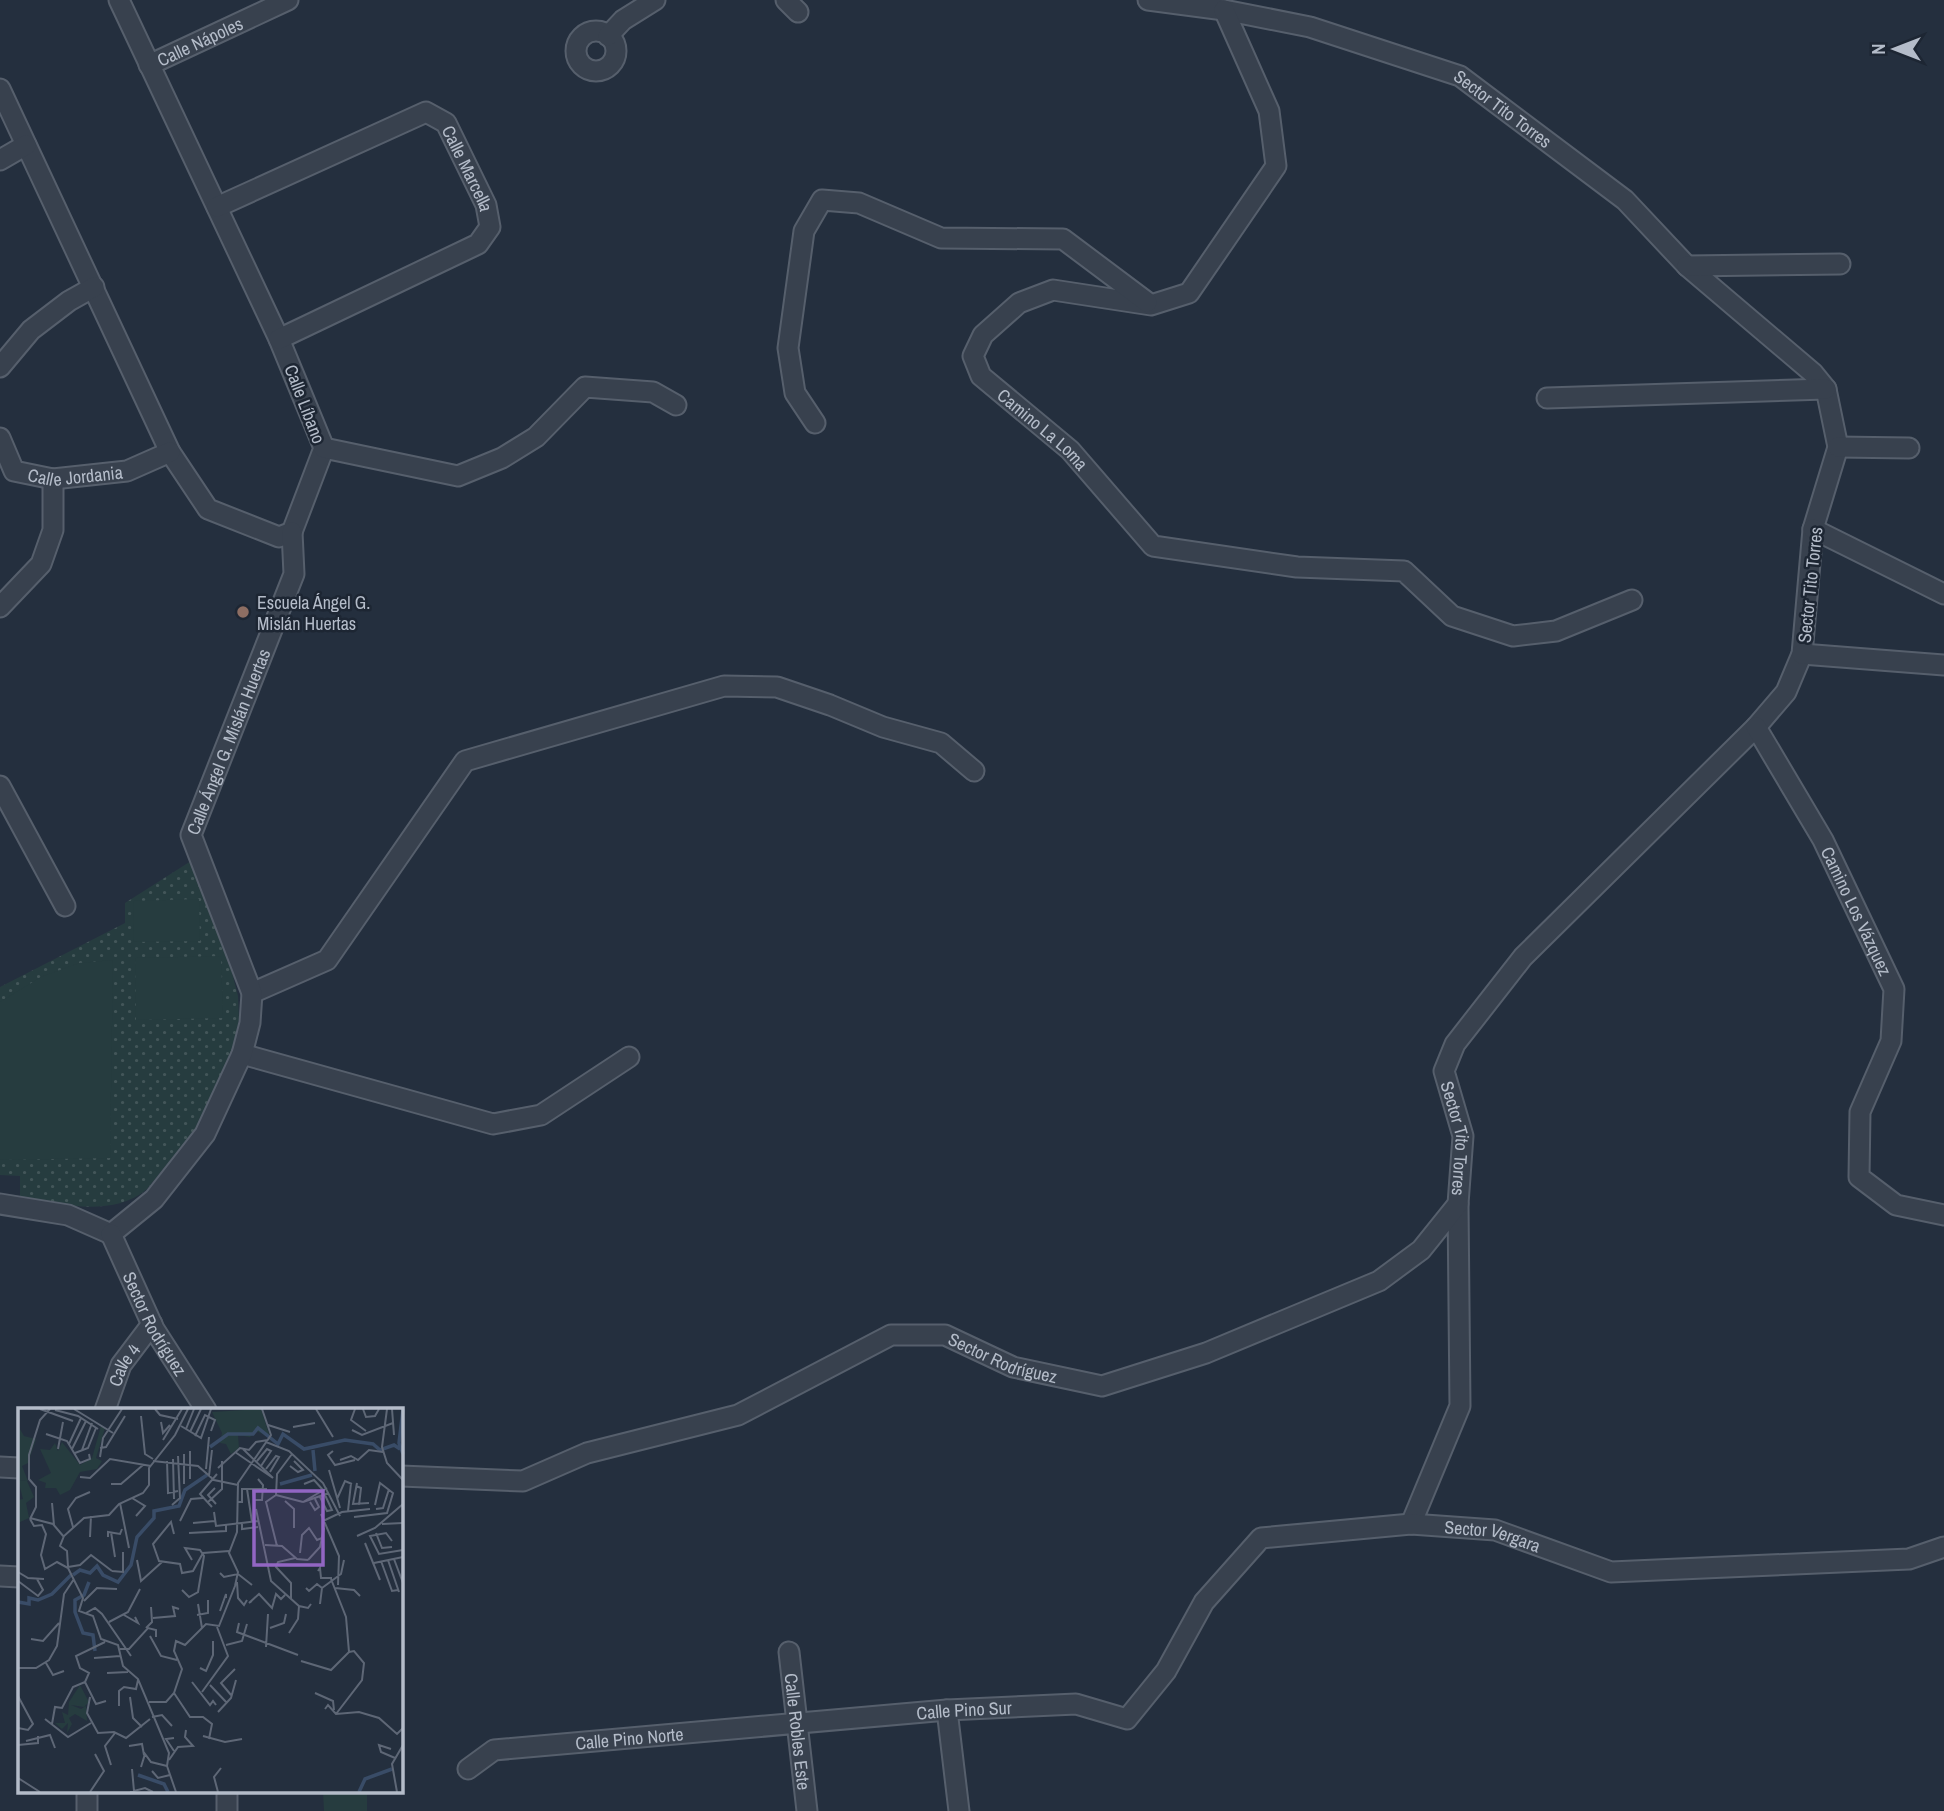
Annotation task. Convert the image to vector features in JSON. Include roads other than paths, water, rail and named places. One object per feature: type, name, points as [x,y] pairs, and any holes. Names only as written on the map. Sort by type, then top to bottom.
[{"type":"street","name":"Calle Líbano","points":[[119,0],[279,339],[324,448],[292,532]]},
{"type":"street","name":"Calle Nápoles","points":[[149,65],[288,0]]},
{"type":"street","points":[[608,36],[623,20],[655,0]]},
{"type":"street","name":"Sector Tito Torres","points":[[1148,0],[1224,10],[1310,27],[1460,76],[1625,200],[1687,266],[1738,312],[1801,361],[1826,388],[1838,447],[1813,529],[1802,654],[1786,692],[1756,727],[1523,957],[1455,1044],[1444,1071],[1463,1136],[1458,1204],[1460,1406],[1411,1524]]},
{"type":"street","name":"Camino La Loma","points":[[1224,10],[1269,111],[1276,166],[1189,293],[1151,305],[1053,290],[1019,303],[983,335],[973,356],[981,376],[1070,450],[1153,546],[1297,567],[1404,571],[1452,616],[1513,636],[1556,631],[1633,600]]},
{"type":"street","points":[[0,89],[170,452],[208,509],[279,537],[292,532]]},
{"type":"street","name":"Calle Marcella","points":[[217,207],[426,112],[446,123],[486,205],[490,227],[478,244],[279,339]]},
{"type":"street","points":[[0,160],[26,145]]},
{"type":"street","points":[[816,423],[796,393],[788,348],[804,231],[822,200],[859,203],[941,238],[1063,239],[1151,305]]},
{"type":"street","points":[[1687,266],[1839,264]]},
{"type":"street","points":[[0,367],[31,330],[69,301],[94,287]]},
{"type":"street","points":[[324,448],[458,476],[502,458],[536,437],[585,387],[653,392],[676,405]]},
{"type":"street","points":[[1547,398],[1826,388]]},
{"type":"street","name":"Calle Jordania","points":[[0,438],[14,471],[53,479],[127,471],[170,452]]},
{"type":"street","points":[[1838,447],[1909,448]]},
{"type":"street","points":[[0,607],[41,564],[53,530],[53,479]]},
{"type":"street","points":[[1813,529],[1944,594]]},
{"type":"street","name":"Calle Ángel G. Mislán Huertas","points":[[111,1234],[154,1199],[205,1134],[242,1054],[250,1023],[252,993],[191,835],[294,574],[292,532]]},
{"type":"street","points":[[1802,654],[1944,665]]},
{"type":"street","points":[[252,993],[327,960],[465,761],[724,686],[777,687],[883,727],[941,743],[974,771]]},
{"type":"street","name":"Camino Los Vázquez","points":[[1756,727],[1824,840],[1894,989],[1891,1041],[1860,1112],[1859,1177],[1896,1205],[1944,1215]]},
{"type":"street","points":[[0,786],[65,906]]},
{"type":"street","points":[[242,1054],[493,1124],[541,1115],[629,1057]]},
{"type":"street","points":[[0,1204],[68,1215],[111,1234]]},
{"type":"street","name":"Sector Rodríguez","points":[[402,1476],[523,1482],[587,1453],[738,1415],[891,1335],[946,1335],[1013,1367],[1102,1386],[1206,1353],[1379,1281],[1421,1250],[1458,1204]]},
{"type":"street","name":"Sector Rodríguez","points":[[111,1234],[152,1324],[205,1408]]},
{"type":"street","name":"Calle 4","points":[[106,1408],[121,1364],[152,1324]]},
{"type":"street","points":[[0,1467],[18,1468]]},
{"type":"street","name":"Sector Vergara","points":[[1128,1719],[1166,1671],[1204,1602],[1261,1538],[1411,1524],[1495,1530],[1611,1572],[1909,1559],[1944,1547]]},
{"type":"street","points":[[0,1576],[18,1577]]},
{"type":"street","name":"Calle Robles Este","points":[[789,1652],[807,1811]]},
{"type":"street","name":"Calle Pino Sur","points":[[797,1723],[947,1710],[1076,1704],[1128,1719]]},
{"type":"street","points":[[947,1710],[959,1811]]},
{"type":"street","name":"Calle Pino Norte","points":[[468,1769],[494,1750],[797,1723]]},
{"type":"place","name":"Escuela Ángel G. Mislán Huertas","points":[[243,612]]}]
